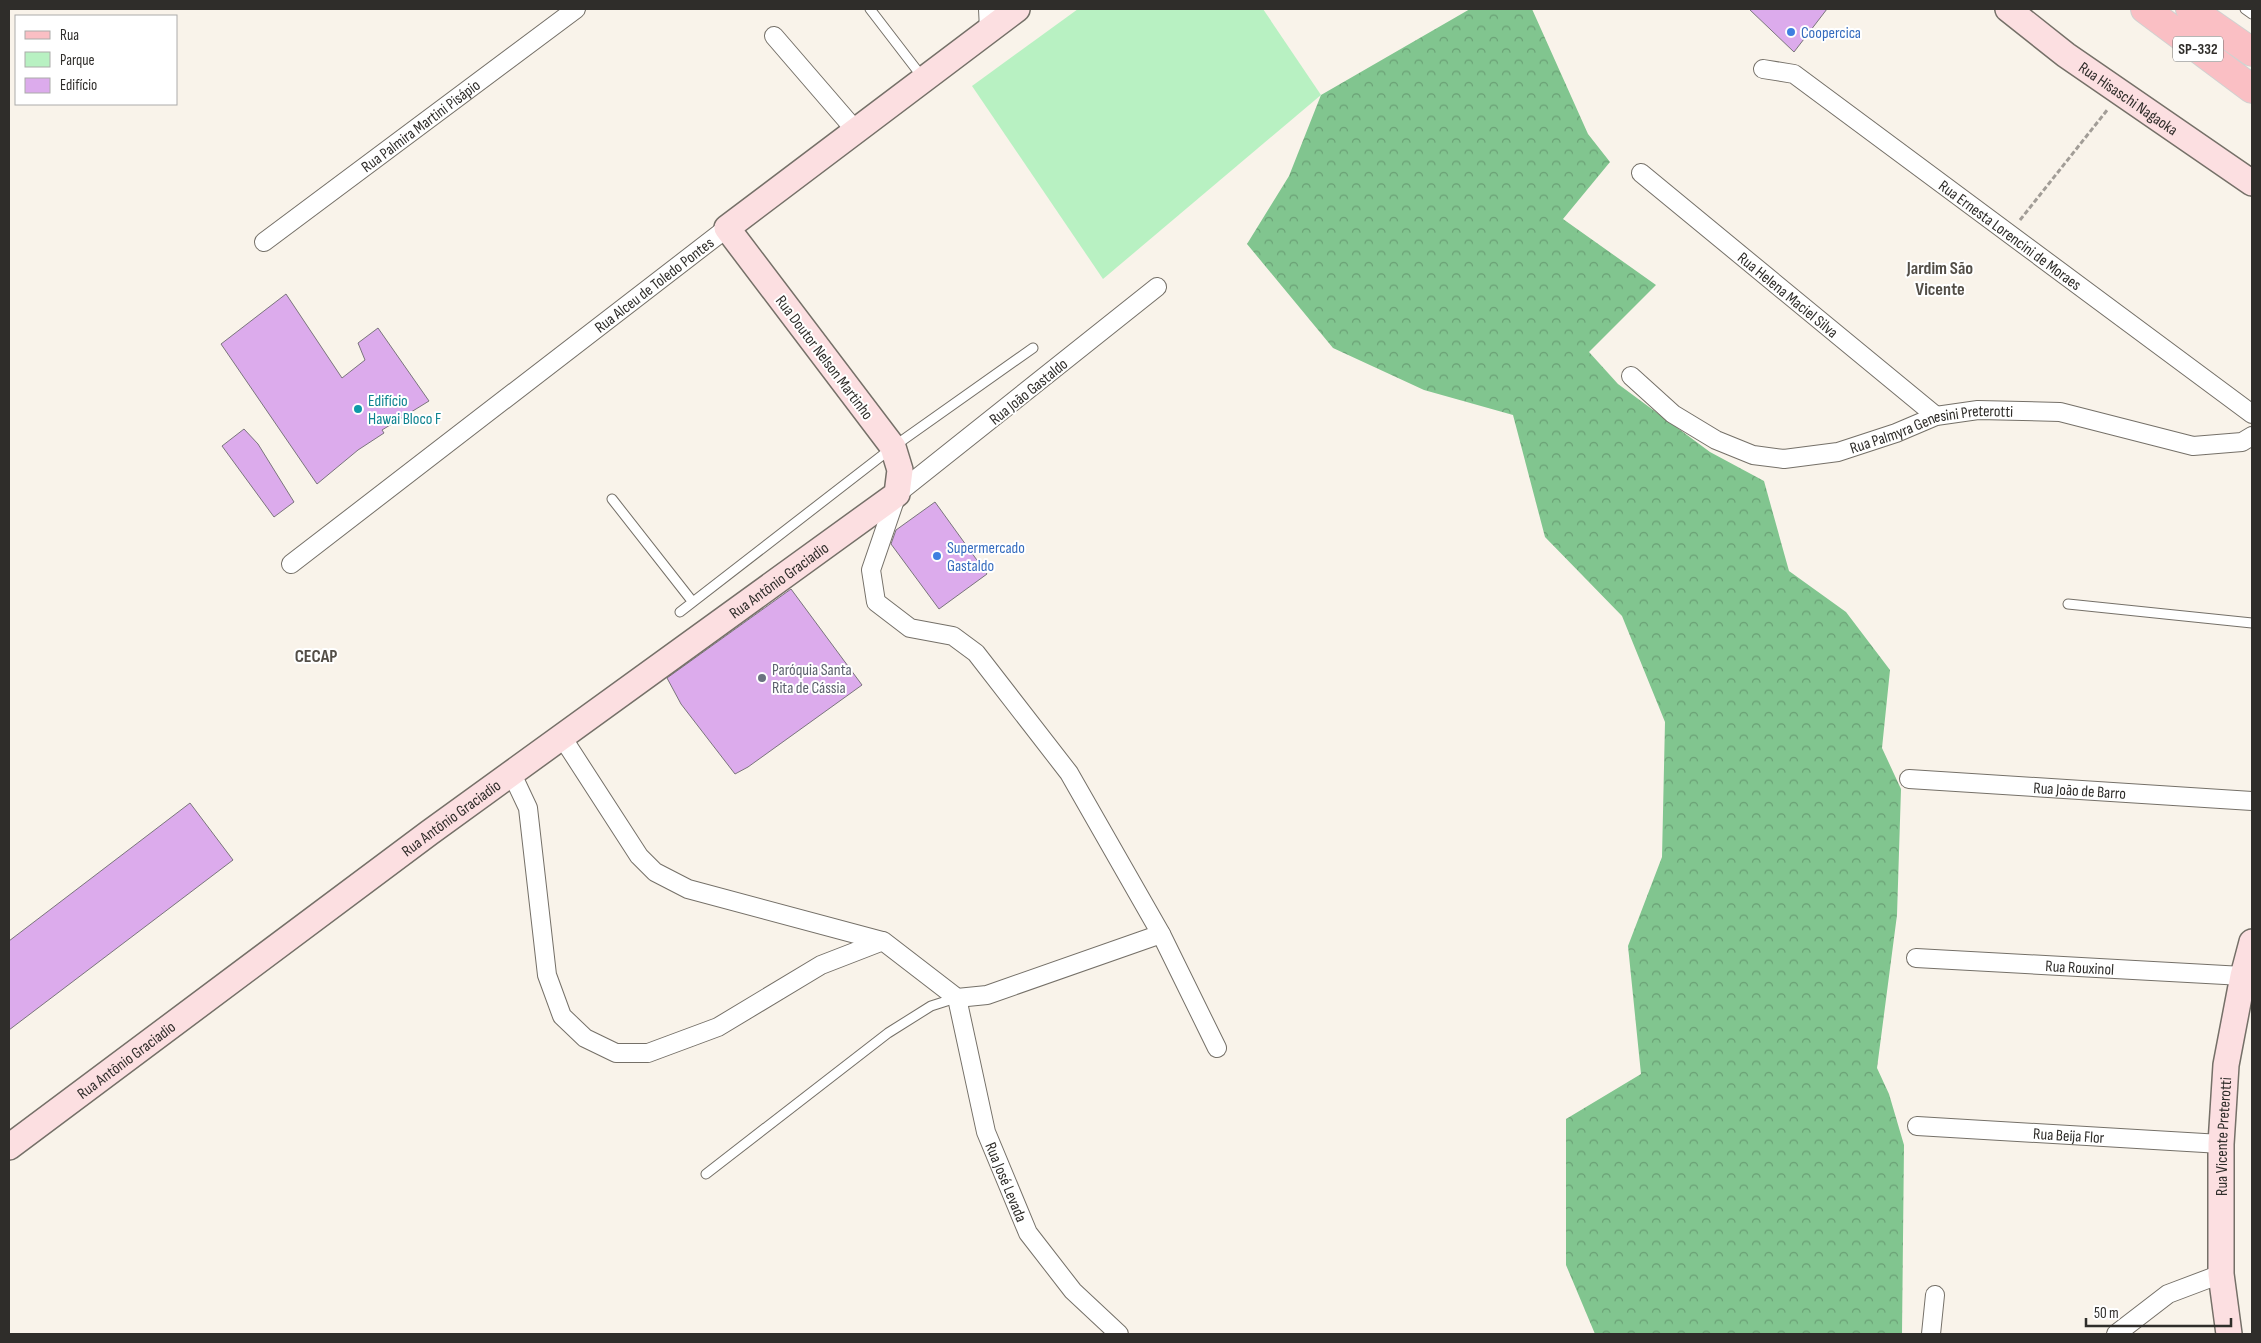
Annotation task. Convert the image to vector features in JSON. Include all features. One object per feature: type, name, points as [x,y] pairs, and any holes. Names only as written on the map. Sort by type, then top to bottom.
[{"type":"main road","name":"Rua Alceu de Toledo Pontes","points":[[727,228],[924,79],[989,19],[1017,9]]},
{"type":"main road","name":"Rua Hisaschi Nagaoka","points":[[2008,9],[2066,55],[2252,183]]},
{"type":"main road","name":"SP-332","points":[[2145,9],[2252,89]]},
{"type":"main road","name":"SP-332","points":[[2190,9],[2252,52]]},
{"type":"main road","name":"Rua Doutor Nelson Martinho","points":[[727,228],[893,447],[900,470],[897,494]]},
{"type":"main road","name":"Rua Antônio Graciadio","points":[[9,1147],[429,833],[897,494]]},
{"type":"main road","name":"Rua Vicente Preterotti","points":[[2229,1334],[2221,1274],[2221,1144],[2226,1065],[2243,976],[2252,942]]},
{"type":"street","name":"Rua Palmira Martini Pisápio","points":[[264,242],[576,9]]},
{"type":"street","points":[[774,36],[856,131]]},
{"type":"street","name":"Rua Ernesta Lorencini de Moraes","points":[[1763,69],[1794,74],[2252,414]]},
{"type":"street","name":"Rua Helena Maciel Silva","points":[[1640,173],[1936,416]]},
{"type":"street","name":"Rua Alceu de Toledo Pontes","points":[[291,564],[727,228]]},
{"type":"street","name":"Rua João Gastaldo","points":[[897,494],[1157,287]]},
{"type":"street","name":"Rua Palmyra Genesini Preterotti","points":[[1631,376],[1673,414],[1716,440],[1753,455],[1784,459],[1838,452],[1936,416],[1978,410],[2060,412],[2194,446],[2242,442],[2252,436]]},
{"type":"street","points":[[897,494],[871,570],[876,602],[910,628],[952,636],[976,653],[1069,774],[1161,934],[1217,1048]]},
{"type":"street","points":[[562,737],[639,856],[656,872],[688,889],[883,941],[957,998],[987,995],[1161,934]]},
{"type":"street","points":[[512,774],[528,808],[547,975],[562,1016],[585,1038],[616,1053],[648,1053],[718,1027],[821,965],[883,941]]},
{"type":"street","name":"Rua João de Barro","points":[[1909,779],[2252,801]]},
{"type":"street","name":"Rua Rouxinol","points":[[1916,958],[2243,976]]},
{"type":"street","name":"Rua José Levada","points":[[957,998],[986,1132],[1028,1232],[1073,1291],[1119,1334]]},
{"type":"street","name":"Rua Beija Flor","points":[[1917,1126],[2221,1144]]},
{"type":"street","points":[[2116,1334],[2168,1294],[2221,1274]]},
{"type":"street","points":[[1930,1334],[1935,1295]]},
{"type":"lane","points":[[870,9],[924,79]]},
{"type":"lane","points":[[2245,9],[2252,14]]},
{"type":"lane","points":[[680,612],[893,447],[1033,348]]},
{"type":"lane","points":[[612,499],[692,601]]},
{"type":"lane","points":[[2068,604],[2252,623]]},
{"type":"lane","points":[[706,1174],[888,1033],[931,1006],[957,998]]},
{"type":"path","points":[[2009,234],[2120,93]]},
{"type":"green space","points":[[1078,9],[1263,9],[1321,95],[1103,279],[972,86]]},
{"type":"green space","points":[[1470,9],[1532,9],[1588,134],[1610,162],[1563,219],[1656,285],[1589,352],[1618,384],[1710,452],[1764,481],[1789,571],[1846,612],[1890,670],[1882,748],[1901,789],[1897,915],[1877,1068],[1889,1094],[1904,1145],[1902,1334],[1595,1334],[1566,1265],[1566,1119],[1641,1074],[1628,946],[1662,857],[1665,722],[1622,616],[1545,537],[1513,415],[1424,390],[1333,348],[1247,244],[1289,176],[1321,95]]},
{"type":"building","name":"Coopercica","points":[[1749,9],[1827,9],[1794,52]]},
{"type":"building","name":"Edifício Hawai Bloco F","points":[[286,294],[342,378],[365,360],[358,343],[378,328],[429,401],[382,430],[384,433],[358,450],[317,484],[221,344]]},
{"type":"building","points":[[244,429],[258,444],[294,502],[274,517],[222,446]]},
{"type":"building","name":"Supermercado Gastaldo","points":[[935,502],[987,574],[939,609],[891,544],[896,530]]},
{"type":"building","name":"Paróquia Santa Rita de Cássia","points":[[791,589],[862,685],[748,767],[735,774],[681,704],[667,678]]},
{"type":"building","points":[[190,803],[233,860],[9,1030],[9,941]]},
{"type":"place","name":"Coopercica","points":[[1791,32]]},
{"type":"place","name":"Edifício Hawai Bloco F","points":[[358,409]]},
{"type":"place","name":"Supermercado Gastaldo","points":[[937,556]]},
{"type":"place","name":"Paróquia Santa Rita de Cássia","points":[[762,678]]},
{"type":"district","name":"Jardim São Vicente","points":[[1940,278]]},
{"type":"district","name":"CECAP","points":[[316,656]]}]
